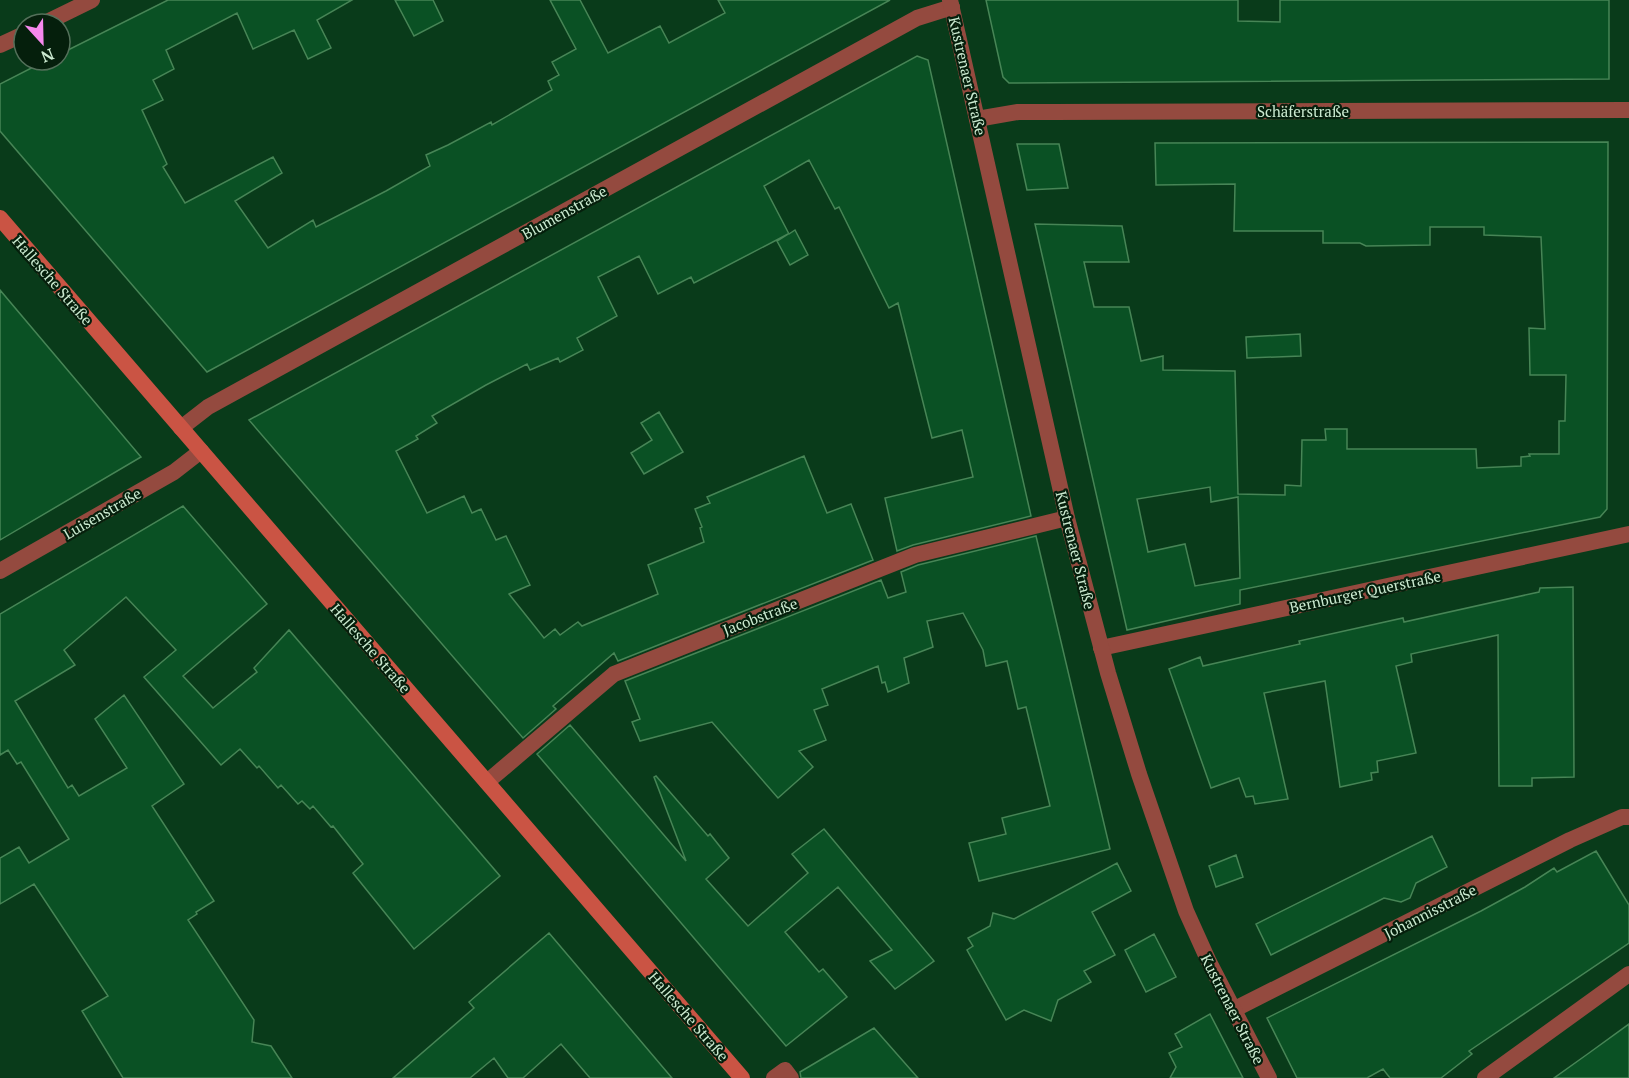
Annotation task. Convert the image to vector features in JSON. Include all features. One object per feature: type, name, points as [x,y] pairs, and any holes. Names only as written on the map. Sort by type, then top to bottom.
[{"type":"main road","name":"Hallesche Straße","points":[[0,218],[742,1078]]},
{"type":"street","points":[[68,12],[92,0]]},
{"type":"street","name":"Kustrenaer Straße","points":[[951,3],[1067,518],[1101,648],[1139,774],[1186,911],[1233,1010],[1269,1078]]},
{"type":"street","name":"Blumenstraße","points":[[181,428],[208,407],[917,18],[951,3]]},
{"type":"street","name":"Schäferstraße","points":[[977,119],[1018,112],[1629,110]]},
{"type":"street","name":"Luisenstraße","points":[[0,571],[174,472],[201,451]]},
{"type":"street","name":"Jacobstraße","points":[[487,782],[614,674],[915,555],[1067,518]]},
{"type":"street","name":"Bernburger Querstraße","points":[[1101,648],[1629,534]]},
{"type":"street","name":"Johannisstraße","points":[[1233,1010],[1570,840],[1622,817],[1629,817]]},
{"type":"street","points":[[1485,1078],[1629,974]]},
{"type":"street","points":[[774,1078],[785,1070],[791,1078]]},
{"type":"building","points":[[168,0],[352,0],[317,20],[331,48],[308,59],[294,30],[253,49],[237,13],[166,50],[174,69],[153,80],[163,100],[142,110],[167,164],[163,167],[185,203],[273,157],[282,173],[235,201],[268,248],[313,220],[316,227],[386,191],[430,166],[426,155],[491,122],[492,125],[552,90],[548,81],[559,75],[552,62],[576,49],[550,0],[580,0],[608,53],[660,26],[669,43],[725,13],[718,0],[890,0],[207,372],[0,131],[0,84],[24,72],[72,72],[72,48]]},
{"type":"building","points":[[395,0],[433,0],[443,21],[414,36]]},
{"type":"building","points":[[986,0],[1238,0],[1238,21],[1280,22],[1280,0],[1609,0],[1609,79],[1009,83],[1003,77]]},
{"type":"building","points":[[917,56],[928,60],[1031,516],[897,551],[885,498],[973,477],[962,430],[932,438],[898,303],[889,308],[839,207],[835,209],[809,160],[764,186],[789,234],[795,230],[808,255],[790,265],[777,241],[788,234],[694,283],[691,277],[658,294],[639,256],[598,277],[617,316],[577,338],[583,350],[560,362],[558,358],[530,370],[527,364],[486,385],[432,416],[437,423],[416,436],[418,439],[396,451],[427,513],[464,496],[472,513],[481,509],[496,540],[506,536],[530,585],[509,594],[544,638],[555,629],[560,635],[578,622],[582,626],[658,594],[648,565],[704,542],[700,528],[702,527],[695,509],[710,503],[707,497],[804,456],[827,513],[851,504],[873,560],[618,661],[614,653],[553,706],[556,709],[523,738],[249,420]]},
{"type":"building","points":[[1608,142],[1607,509],[1600,517],[1240,590],[1240,604],[1127,630],[1035,224],[1122,226],[1129,262],[1084,262],[1094,307],[1129,307],[1141,361],[1163,356],[1163,370],[1235,371],[1238,494],[1285,495],[1285,485],[1301,486],[1302,440],[1326,440],[1325,429],[1347,429],[1347,449],[1476,449],[1477,468],[1521,466],[1521,457],[1530,456],[1529,454],[1559,454],[1559,421],[1565,421],[1566,375],[1530,375],[1529,328],[1545,329],[1541,237],[1484,235],[1484,227],[1430,227],[1430,245],[1366,246],[1360,243],[1323,243],[1323,231],[1234,231],[1235,184],[1156,185],[1155,143]],"holes":[[[1210,487],[1211,502],[1238,497],[1240,578],[1195,586],[1185,544],[1148,552],[1137,499]]]},
{"type":"building","points":[[1017,144],[1059,144],[1068,188],[1027,190]]},
{"type":"building","points":[[0,290],[141,457],[0,540]]},
{"type":"building","points":[[1300,334],[1301,356],[1247,358],[1246,337]]},
{"type":"building","points":[[659,412],[683,452],[644,474],[631,453],[652,440],[641,423]]},
{"type":"building","points":[[183,506],[267,604],[183,676],[213,708],[257,672],[254,668],[289,630],[500,876],[414,949],[353,873],[363,864],[333,826],[331,827],[313,806],[310,809],[302,801],[298,804],[281,785],[278,788],[240,749],[221,765],[144,677],[176,650],[126,597],[64,650],[75,665],[15,701],[68,788],[72,785],[79,796],[127,768],[95,719],[124,695],[184,784],[152,806],[214,901],[188,920],[254,1020],[252,1042],[271,1046],[292,1078],[123,1078],[82,1011],[108,996],[34,884],[0,904],[0,858],[19,847],[29,863],[69,839],[21,762],[17,764],[8,750],[0,755],[0,614]]},
{"type":"building","points":[[1036,536],[1110,849],[979,881],[969,843],[1006,834],[1002,818],[1050,806],[1026,707],[1018,709],[1007,661],[986,666],[983,650],[963,613],[927,621],[933,647],[904,658],[909,683],[888,692],[885,682],[882,683],[878,666],[822,689],[828,705],[814,710],[826,740],[799,751],[813,767],[778,798],[712,722],[640,741],[632,722],[640,719],[625,681],[881,580],[888,598],[906,592],[901,572],[918,565]]},
{"type":"building","points":[[1573,587],[1574,777],[1532,778],[1532,786],[1499,786],[1498,635],[1411,654],[1412,662],[1396,666],[1416,753],[1377,761],[1378,772],[1371,773],[1372,780],[1340,787],[1325,681],[1264,693],[1288,799],[1255,804],[1253,796],[1246,797],[1239,778],[1211,788],[1169,669],[1200,657],[1203,666],[1300,644],[1299,641],[1403,618],[1404,622],[1539,592],[1540,588]]},
{"type":"building","points":[[570,725],[686,861],[654,777],[656,776],[708,836],[710,834],[729,858],[706,879],[748,926],[808,873],[792,854],[824,829],[934,961],[895,989],[870,961],[892,950],[838,887],[785,932],[819,972],[823,969],[847,997],[786,1046],[537,754]]},
{"type":"building","points":[[1432,836],[1447,867],[1416,883],[1410,898],[1401,902],[1384,898],[1271,955],[1256,924]]},
{"type":"building","points":[[1596,851],[1629,905],[1629,943],[1469,1051],[1472,1054],[1441,1078],[1390,1078],[1383,1069],[1367,1078],[1297,1078],[1267,1018],[1481,911],[1554,868],[1557,872]]},
{"type":"building","points":[[1236,855],[1243,877],[1216,887],[1209,866]]},
{"type":"building","points":[[1117,863],[1131,891],[1092,912],[1115,955],[1084,971],[1091,982],[1058,1000],[1051,1021],[1024,1010],[1006,1020],[967,950],[973,946],[968,938],[990,926],[993,913],[1014,919]]},
{"type":"building","points":[[549,933],[672,1078],[590,1078],[561,1044],[523,1078],[508,1078],[494,1058],[470,1078],[393,1078],[474,1008],[469,1002]]},
{"type":"building","points":[[1154,934],[1176,977],[1146,992],[1125,950]]},
{"type":"building","points":[[1210,1014],[1243,1078],[1170,1078],[1176,1067],[1169,1053],[1182,1047],[1175,1034]]},
{"type":"building","points":[[1629,1024],[1629,1078],[1554,1078],[1589,1053]]},
{"type":"building","points":[[874,1028],[918,1078],[801,1078],[800,1072]]}]
